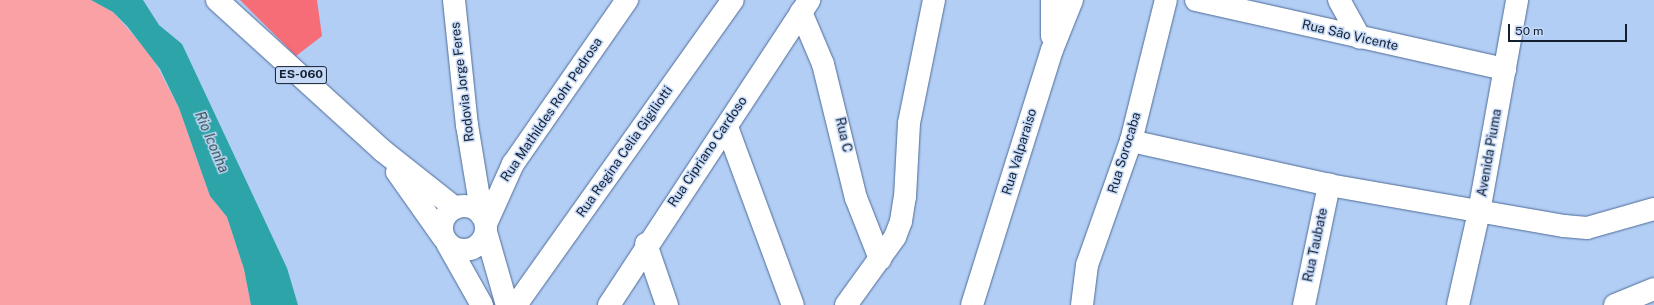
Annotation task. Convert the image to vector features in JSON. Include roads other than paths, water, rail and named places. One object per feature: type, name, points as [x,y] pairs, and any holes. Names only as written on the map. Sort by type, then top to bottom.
[{"type":"street","name":"ES-060","points":[[217,0],[383,151],[458,207],[470,207],[485,224]]},
{"type":"street","name":"Rodovia Jorge Feres","points":[[454,0],[473,164],[485,224],[506,305]]},
{"type":"street","name":"Rua Mathildes Rohr Pedrosa","points":[[485,224],[513,164],[627,0]]},
{"type":"street","name":"Rua Regina Celia Gigiliotti","points":[[516,305],[733,0]]},
{"type":"street","points":[[846,305],[880,259],[901,221],[906,197],[909,123],[934,0]]},
{"type":"street","points":[[1052,0],[1052,50]]},
{"type":"street","name":"Rua Valparaiso","points":[[972,305],[1052,50],[1072,0]]},
{"type":"street","name":"Rua Sorocaba","points":[[1082,305],[1087,265],[1131,141],[1166,0]]},
{"type":"street","name":"Rua São Vicente","points":[[1196,0],[1360,38],[1505,69]]},
{"type":"street","points":[[1339,0],[1360,38]]},
{"type":"street","name":"Avenida Piuma","points":[[1458,305],[1479,212],[1517,0]]},
{"type":"street","name":"Rua C","points":[[805,4],[823,64],[856,198],[880,259]]},
{"type":"street","name":"Rua Cipriano Cardoso","points":[[609,305],[646,244],[726,127],[805,4]]},
{"type":"street","points":[[726,127],[793,305]]},
{"type":"street","points":[[1131,141],[1329,185],[1479,212],[1587,228],[1654,209]]},
{"type":"street","name":"ES-060","points":[[383,151],[445,240],[482,305]]},
{"type":"street","name":"Rodovia Jorge Feres","points":[[458,207],[473,164]]},
{"type":"street","name":"Rua Taubate","points":[[1304,305],[1329,185]]},
{"type":"street","points":[[458,207],[444,218],[445,240],[460,250],[474,248],[485,224]]},
{"type":"street","points":[[646,244],[668,305]]},
{"type":"street","points":[[1615,305],[1654,289]]},
{"type":"water","name":"Rio Iconha","points":[[91,0],[143,0],[159,25],[182,44],[287,268],[298,305],[251,305],[244,269],[227,217],[210,196],[179,108],[160,69],[127,26],[113,12]]}]
